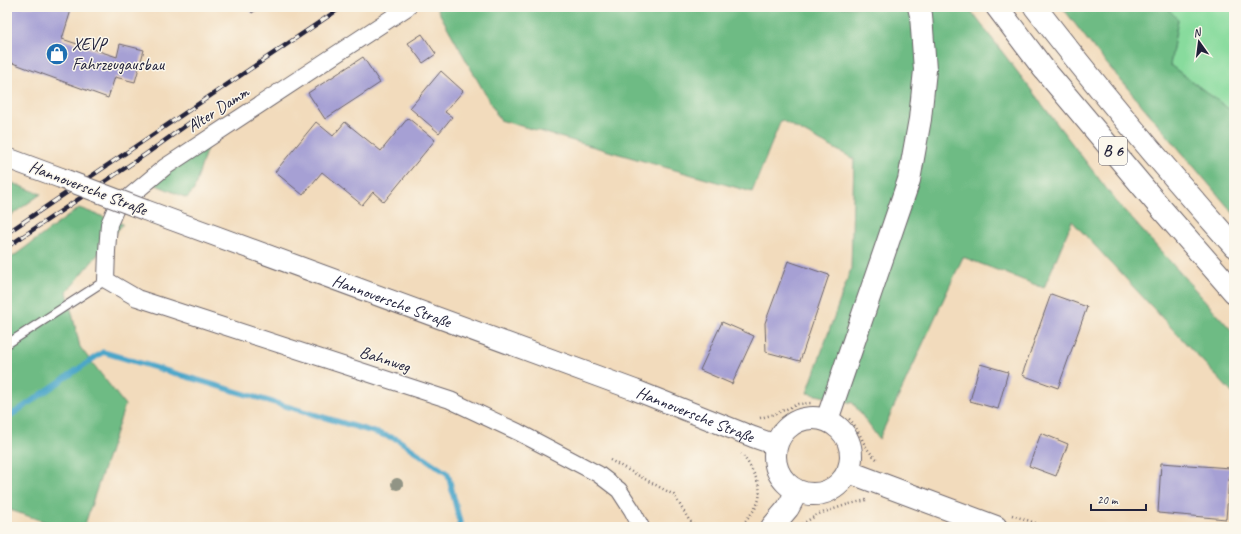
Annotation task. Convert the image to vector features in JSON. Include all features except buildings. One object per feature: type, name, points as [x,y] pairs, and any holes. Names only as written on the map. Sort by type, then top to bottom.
[{"type":"main road","points":[[919,7],[921,15],[925,70],[920,119],[909,180],[829,413],[847,437],[851,448],[852,460],[849,472],[1003,521]]},
{"type":"main road","name":"B 6","points":[[997,7],[1048,74],[1159,206],[1234,292]]},
{"type":"main road","name":"B 6","points":[[1035,7],[1066,47],[1182,187],[1234,246]]},
{"type":"main road","name":"Hannoversche Straße","points":[[829,413],[817,418],[804,418],[792,424],[783,432],[776,445],[776,466],[780,477],[788,485],[797,491],[809,495],[821,494],[833,490],[842,482],[849,472]]},
{"type":"main road","points":[[772,527],[788,508],[797,491]]},
{"type":"street","name":"Alter Damm","points":[[106,280],[109,224],[116,208],[165,166],[408,7]]},
{"type":"street","name":"Hannoversche Straße","points":[[7,158],[635,390],[776,445]]},
{"type":"street","name":"Bahnweg","points":[[106,280],[137,298],[450,400],[518,432],[598,474],[619,490],[641,527]]},
{"type":"street","points":[[630,527],[632,510]]},
{"type":"lane","points":[[7,344],[106,280]]},
{"type":"path","points":[[761,418],[775,414],[798,404],[814,402],[829,413],[843,413],[854,423],[871,455],[880,462]]},
{"type":"path","points":[[740,527],[758,504],[761,492],[756,477],[746,459]]},
{"type":"path","points":[[800,526],[819,514],[870,499]]},
{"type":"path","points":[[1003,521],[1047,527]]},
{"type":"green space","points":[[436,7],[968,7],[1115,200],[1234,333],[1234,395],[1072,221],[1044,288],[963,257],[879,439],[853,403],[807,393],[851,269],[854,159],[781,120],[752,192],[500,120]]},
{"type":"green space","points":[[1062,7],[1166,7],[1178,19],[1170,65],[1234,113],[1234,214],[1096,51]]},
{"type":"green space","points":[[1166,7],[1234,7],[1234,113],[1170,65],[1178,20]]},
{"type":"green space","points":[[208,144],[194,190],[187,198],[154,184]]},
{"type":"green space","points":[[7,181],[41,194],[7,218]]},
{"type":"green space","points":[[79,208],[123,224],[67,292],[80,347],[125,405],[84,527],[61,527],[7,509],[7,261]]},
{"type":"waterway","points":[[7,418],[103,352],[397,439],[448,474],[460,523],[458,527]]},
{"type":"railway","points":[[7,233],[342,7]]},
{"type":"railway","points":[[7,247],[146,154],[195,119]]},
{"type":"place","name":"XEVP Fahrzeugausbau","points":[[57,54]]}]
